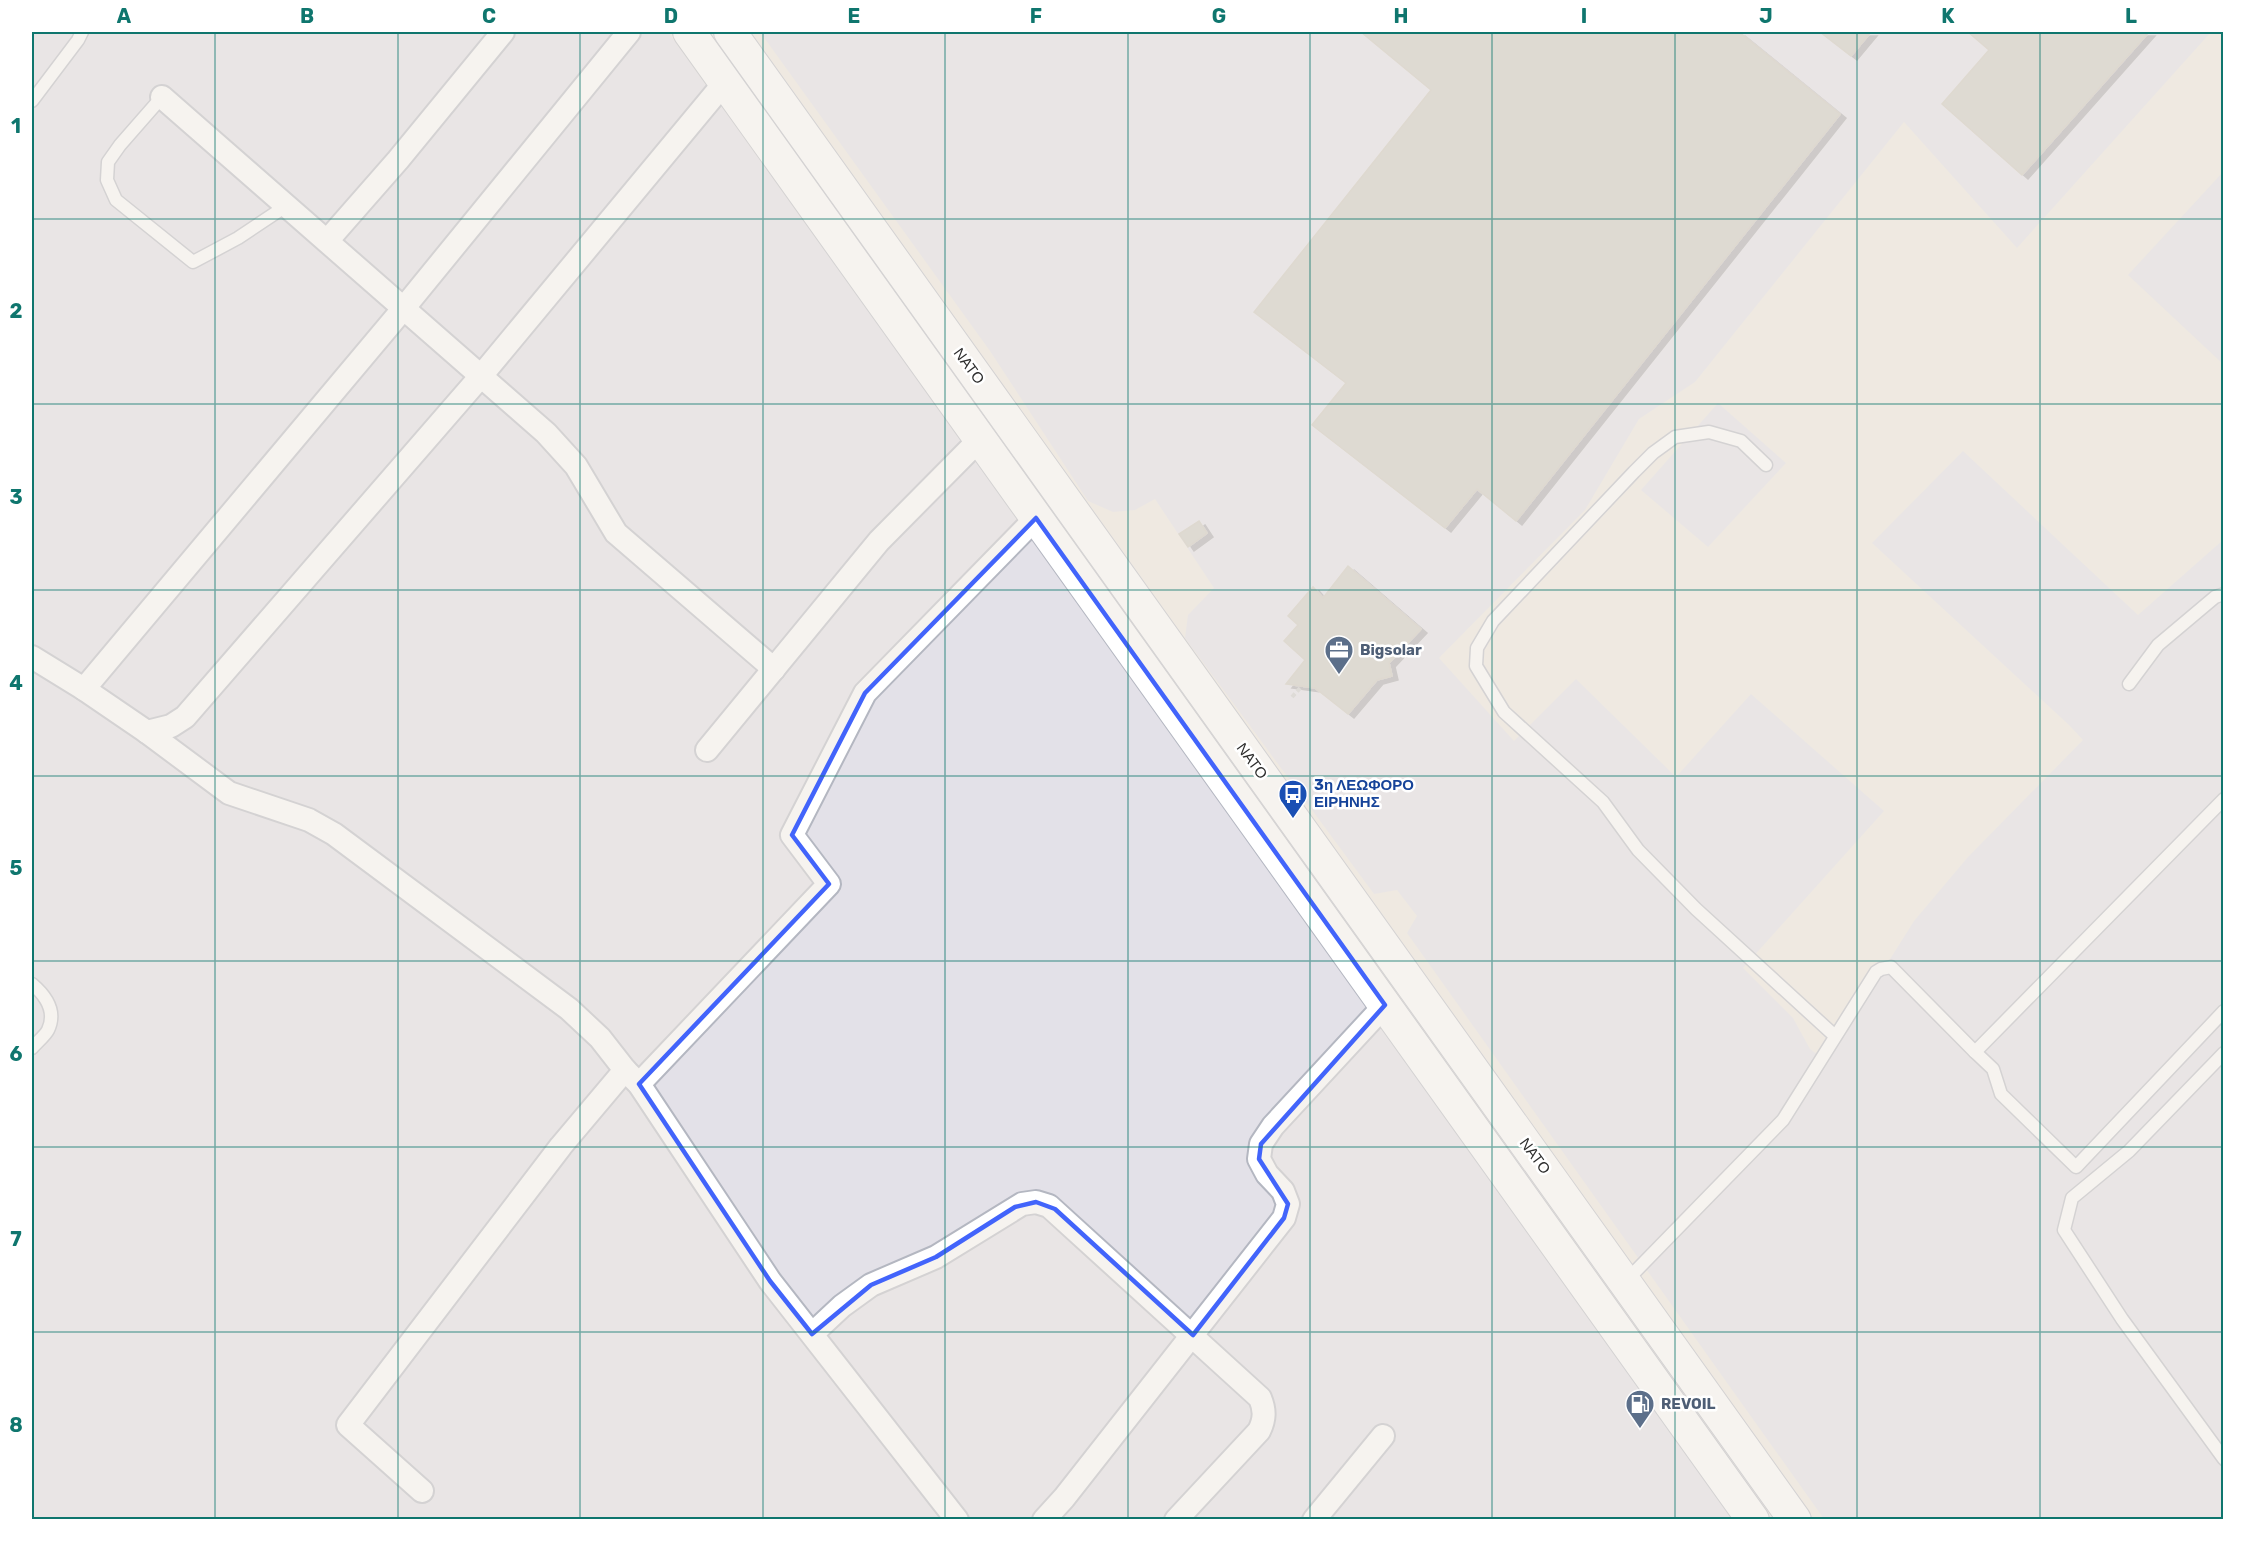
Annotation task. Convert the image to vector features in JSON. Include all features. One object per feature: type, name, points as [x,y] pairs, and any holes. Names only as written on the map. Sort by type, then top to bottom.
[{"type":"main road","points":[[689,32],[1753,1520]]},
{"type":"main road","name":"ΝΑΤΟ","points":[[730,32],[1795,1520]]},
{"type":"street","points":[[327,241],[398,160],[503,32]]},
{"type":"street","points":[[84,689],[403,309],[629,32]]},
{"type":"street","points":[[147,732],[171,726],[185,717],[481,376],[724,82]]},
{"type":"street","points":[[162,98],[546,433],[576,466],[616,533],[774,669]]},
{"type":"street","points":[[707,750],[879,541],[980,440]]},
{"type":"street","points":[[422,1491],[348,1425],[561,1146],[829,884],[792,835],[865,693],[1036,518]]},
{"type":"street","points":[[32,657],[147,732],[229,793],[309,820],[334,834],[569,1009],[600,1038],[632,1077],[770,1281],[957,1520]]},
{"type":"street","points":[[1044,1520],[1064,1498],[1284,1218],[1288,1204],[1283,1191],[1267,1174],[1259,1159],[1261,1144],[1273,1126],[1385,1005]]},
{"type":"street","points":[[812,1334],[842,1306],[871,1285],[936,1257],[1015,1207],[1036,1202],[1054,1209],[1260,1398],[1264,1418],[1255,1436],[1176,1520]]},
{"type":"street","points":[[1314,1520],[1383,1436]]},
{"type":"lane","points":[[32,101],[82,32]]},
{"type":"lane","points":[[162,98],[108,162],[107,180],[116,200],[193,262],[237,238],[286,206]]},
{"type":"lane","points":[[1766,465],[1741,441],[1709,432],[1675,437],[1653,453],[1634,472],[1493,621],[1477,648],[1476,666],[1504,711],[1603,802],[1638,850],[1696,909],[1835,1036]]},
{"type":"lane","points":[[2129,684],[2158,645],[2215,597],[2223,594]]},
{"type":"lane","points":[[1975,1052],[2223,799]]},
{"type":"lane","points":[[1625,1282],[1783,1120],[1876,972],[1887,967],[1892,967],[1993,1069],[2001,1094],[2076,1167],[2223,1011]]},
{"type":"lane","points":[[32,984],[44,994],[51,1010],[48,1030],[32,1048]]},
{"type":"lane","points":[[2223,1053],[2129,1151],[2072,1198],[2064,1230],[2122,1319],[2223,1459]]},
{"type":"path","points":[[1292,698],[1302,686]]},
{"type":"highlighted area","points":[[1036,518],[1385,1005],[1261,1144],[1259,1159],[1288,1204],[1284,1218],[1193,1335],[1055,1209],[1036,1202],[1015,1207],[936,1257],[871,1285],[812,1334],[770,1281],[639,1084],[829,884],[792,835],[865,693]]},
{"type":"shaded area","points":[[32,32],[668,32],[1736,1519],[32,1519]]},
{"type":"shaded area","points":[[760,32],[2211,32],[2017,248],[1904,122],[1695,382],[1639,419],[1585,510],[1439,658],[1514,741],[1576,679],[1676,777],[1751,694],[1884,811],[1743,968],[1793,1018],[1810,1049],[1826,1061],[1914,921],[1968,857],[2083,740],[1872,543],[1963,451],[2138,615],[2223,540],[2223,1519],[1824,1519],[1407,933],[1417,916],[1397,890],[1374,894],[1185,638],[1188,615],[1214,588],[1155,499],[1135,510],[1113,512],[1088,501],[990,351]]},
{"type":"shaded area","points":[[2223,172],[2223,364],[2128,275]]},
{"type":"shaded area","points":[[1718,403],[1786,463],[1708,547],[1641,490]]},
{"type":"building","points":[[1361,32],[1739,32],[1840,114],[1516,521],[1477,489],[1445,528],[1312,425],[1346,383],[1254,312],[1431,90]]},
{"type":"building","points":[[1820,32],[1871,32],[1851,56]]},
{"type":"building","points":[[1968,32],[2149,32],[2022,175],[1942,104],[1989,50]]},
{"type":"building","points":[[1199,521],[1207,533],[1188,547],[1179,534]]},
{"type":"building","points":[[1348,566],[1421,629],[1389,663],[1392,676],[1377,680],[1348,714],[1315,688],[1286,684],[1305,660],[1284,641],[1298,625],[1288,616],[1313,587],[1323,598]]},
{"type":"place","name":"Bigsolar","points":[[1339,676]]},
{"type":"place","name":"3η ΛΕΩΦΟΡΟ ΕΙΡΗΝΗΣ","points":[[1293,820]]},
{"type":"place","name":"REVOIL","points":[[1640,1430]]}]
